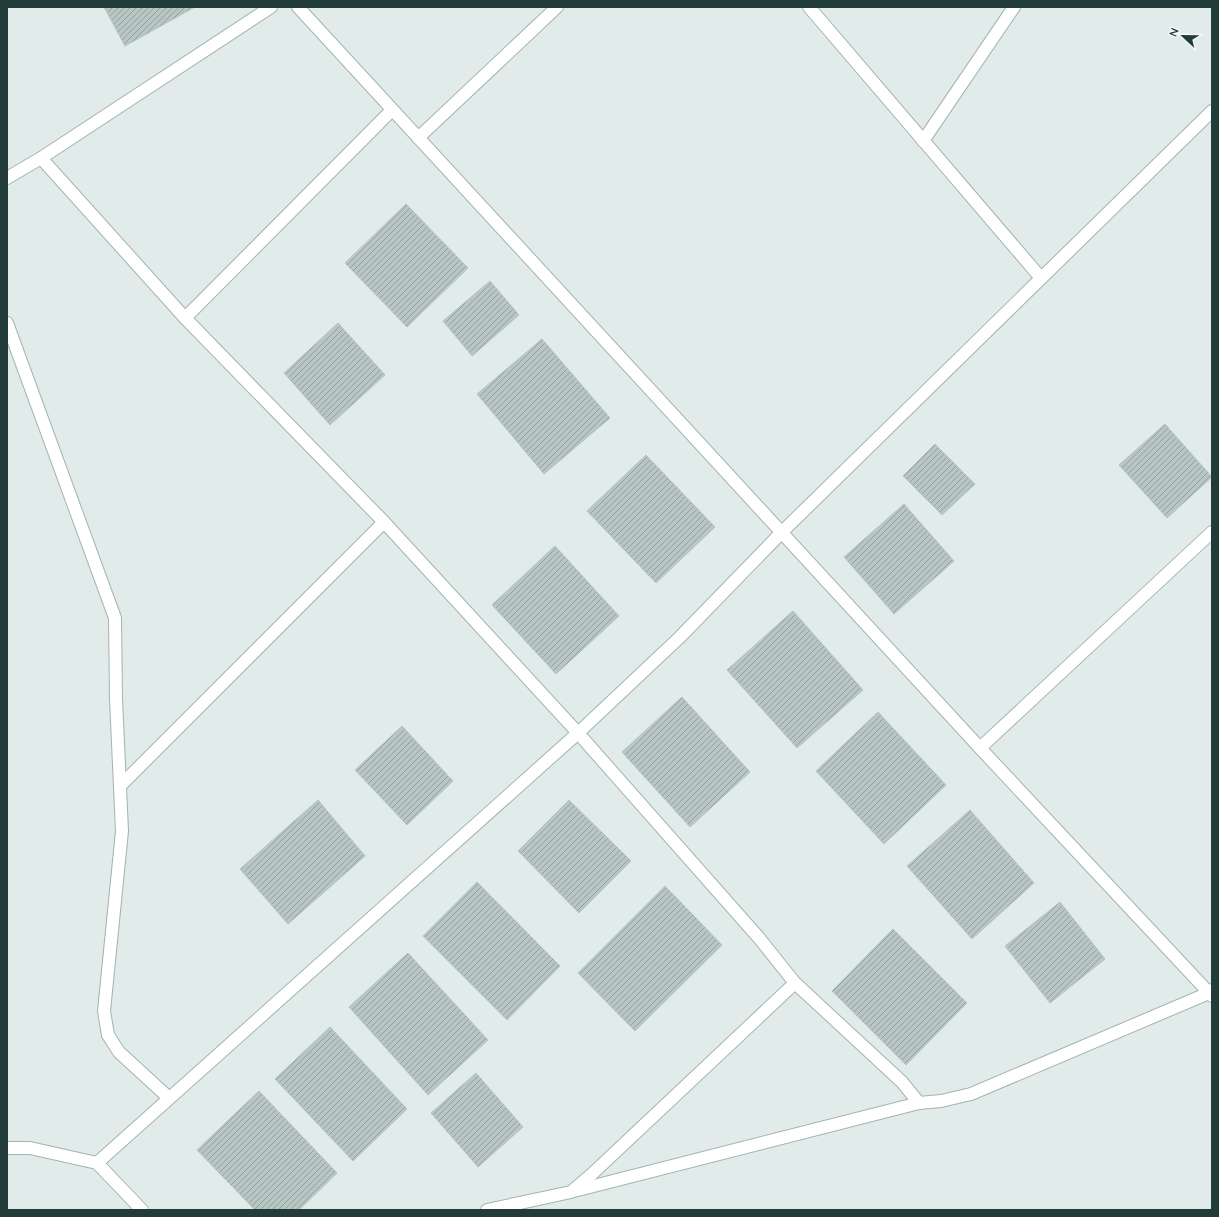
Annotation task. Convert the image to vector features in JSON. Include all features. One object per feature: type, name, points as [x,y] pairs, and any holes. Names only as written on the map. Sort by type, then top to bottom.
[{"type":"street","points":[[7,178],[41,158],[272,7]]},
{"type":"street","points":[[298,7],[980,748],[1211,993],[971,1094],[941,1101],[919,1103],[570,1192],[487,1210]]},
{"type":"street","points":[[418,138],[557,7]]},
{"type":"street","points":[[809,7],[1041,278]]},
{"type":"street","points":[[923,141],[1014,7]]},
{"type":"street","points":[[185,318],[392,110]]},
{"type":"street","points":[[97,1162],[578,733],[680,637],[782,532],[1212,111]]},
{"type":"street","points":[[41,158],[185,318],[384,522],[578,733],[759,938],[795,983],[902,1082],[919,1103]]},
{"type":"street","points":[[7,322],[115,618],[116,699],[122,831],[104,1011],[108,1035],[119,1052],[169,1098]]},
{"type":"street","points":[[120,786],[384,522]]},
{"type":"street","points":[[980,748],[1212,532]]},
{"type":"street","points":[[570,1192],[598,1169],[795,983]]},
{"type":"street","points":[[7,1148],[30,1148],[97,1162],[142,1210]]},
{"type":"building","points":[[104,7],[195,7],[125,46]]},
{"type":"building","points":[[406,204],[468,268],[407,327],[345,263]]},
{"type":"building","points":[[490,281],[519,315],[472,356],[443,321]]},
{"type":"building","points":[[338,323],[385,375],[330,425],[284,373]]},
{"type":"building","points":[[542,339],[610,418],[544,474],[477,394]]},
{"type":"building","points":[[1165,424],[1212,477],[1167,518],[1119,465]]},
{"type":"building","points":[[935,444],[975,484],[942,515],[903,476]]},
{"type":"building","points":[[646,455],[715,527],[656,583],[587,511]]},
{"type":"building","points":[[904,504],[954,561],[894,614],[844,557]]},
{"type":"building","points":[[555,546],[619,616],[556,674],[492,605]]},
{"type":"building","points":[[793,611],[863,690],[797,748],[727,670]]},
{"type":"building","points":[[682,697],[750,772],[690,827],[622,752]]},
{"type":"building","points":[[878,712],[946,785],[884,844],[816,771]]},
{"type":"building","points":[[402,726],[453,781],[407,825],[355,770]]},
{"type":"building","points":[[318,800],[365,856],[288,924],[240,869]]},
{"type":"building","points":[[569,800],[631,861],[579,913],[518,851]]},
{"type":"building","points":[[970,810],[1034,883],[972,939],[907,866]]},
{"type":"building","points":[[477,882],[560,966],[507,1020],[423,936]]},
{"type":"building","points":[[665,886],[722,945],[635,1031],[578,973]]},
{"type":"building","points":[[1060,902],[1105,959],[1050,1003],[1005,946]]},
{"type":"building","points":[[893,929],[967,1003],[906,1065],[832,991]]},
{"type":"building","points":[[408,953],[488,1040],[428,1095],[349,1007]]},
{"type":"building","points":[[330,1027],[407,1109],[353,1161],[275,1079]]},
{"type":"building","points":[[476,1073],[523,1127],[478,1167],[431,1113]]},
{"type":"building","points":[[259,1091],[337,1173],[299,1210],[255,1210],[197,1150]]}]
